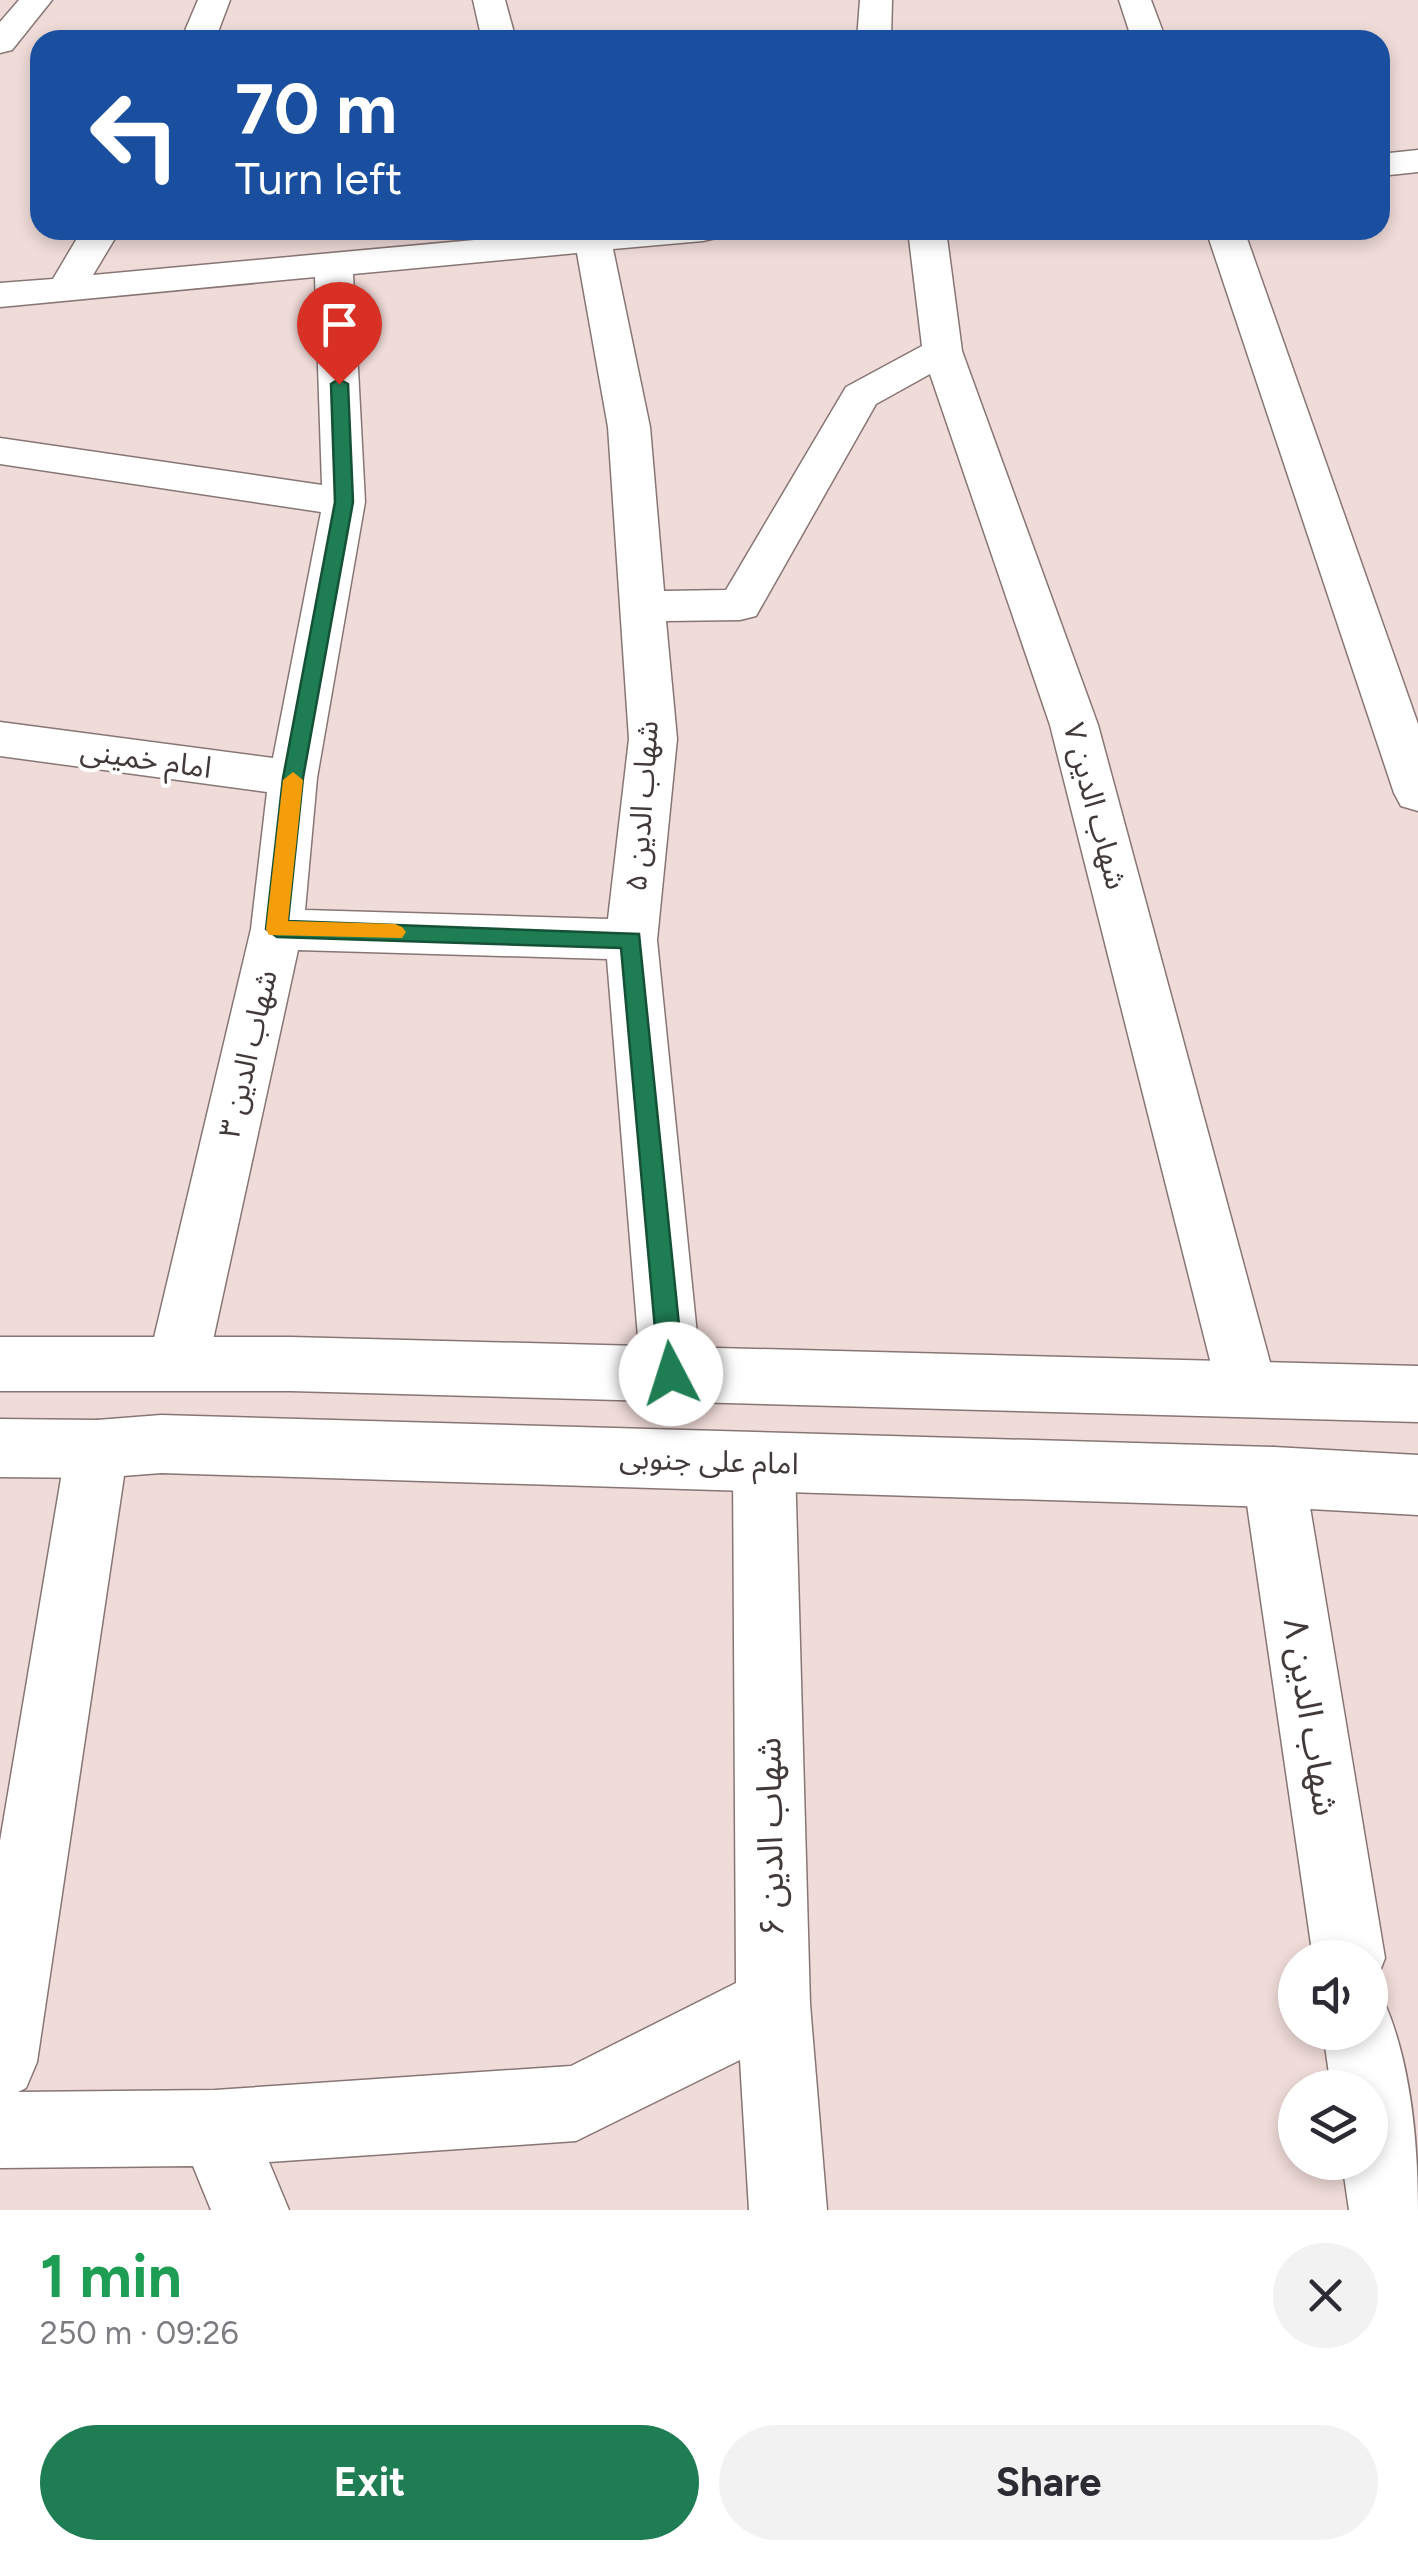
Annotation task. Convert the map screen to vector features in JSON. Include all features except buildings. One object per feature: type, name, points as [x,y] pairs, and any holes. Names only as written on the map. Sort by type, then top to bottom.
[{"type":"street","points":[[0,43],[36,0]]},
{"type":"street","points":[[202,30],[214,0]]},
{"type":"street","points":[[489,0],[496,30]]},
{"type":"street","points":[[874,30],[876,0]]},
{"type":"street","points":[[1135,0],[1146,30]]},
{"type":"street","points":[[1390,164],[1418,161]]},
{"type":"street","points":[[64,292],[95,240]]},
{"type":"street","points":[[0,295],[334,266],[514,240]]},
{"type":"street","name":"شهاب الدین ۵","points":[[593,240],[629,427],[643,606],[652,738],[631,940],[671,1374]]},
{"type":"street","name":"شهاب الدین ۷","points":[[927,240],[942,351],[1074,725],[1247,1388]]},
{"type":"street","points":[[1228,240],[1418,793]]},
{"type":"street","name":"شهاب الدین ۳","points":[[178,1363],[277,929],[293,778],[344,502],[334,266]]},
{"type":"street","points":[[643,606],[740,605],[860,396],[942,351]]},
{"type":"street","points":[[0,450],[344,502]]},
{"type":"street","name":"امام خمینی","points":[[0,739],[293,778]]},
{"type":"street","points":[[277,929],[631,940]]},
{"type":"street","points":[[0,1364],[178,1363],[1418,1394]]},
{"type":"street","name":"امام علی جنوبی","points":[[0,1448],[97,1449],[161,1444],[1418,1484]]},
{"type":"street","points":[[0,2057],[97,1449]]},
{"type":"street","name":"شهاب الدین ۶","points":[[764,1464],[773,2004],[788,2210]]},
{"type":"street","name":"شهاب الدین ۸","points":[[1274,1477],[1346,1940]]},
{"type":"street","points":[[0,2130],[215,2128],[576,2102],[773,2004]]},
{"type":"street","points":[[215,2128],[250,2210]]},
{"type":"street","points":[[1383,2180],[1388,2210]]},
{"type":"slow traffic","points":[[293,780],[277,929],[395,932]]},
{"type":"route","points":[[339,384],[344,502],[293,778],[277,929],[631,940],[671,1374]]}]
